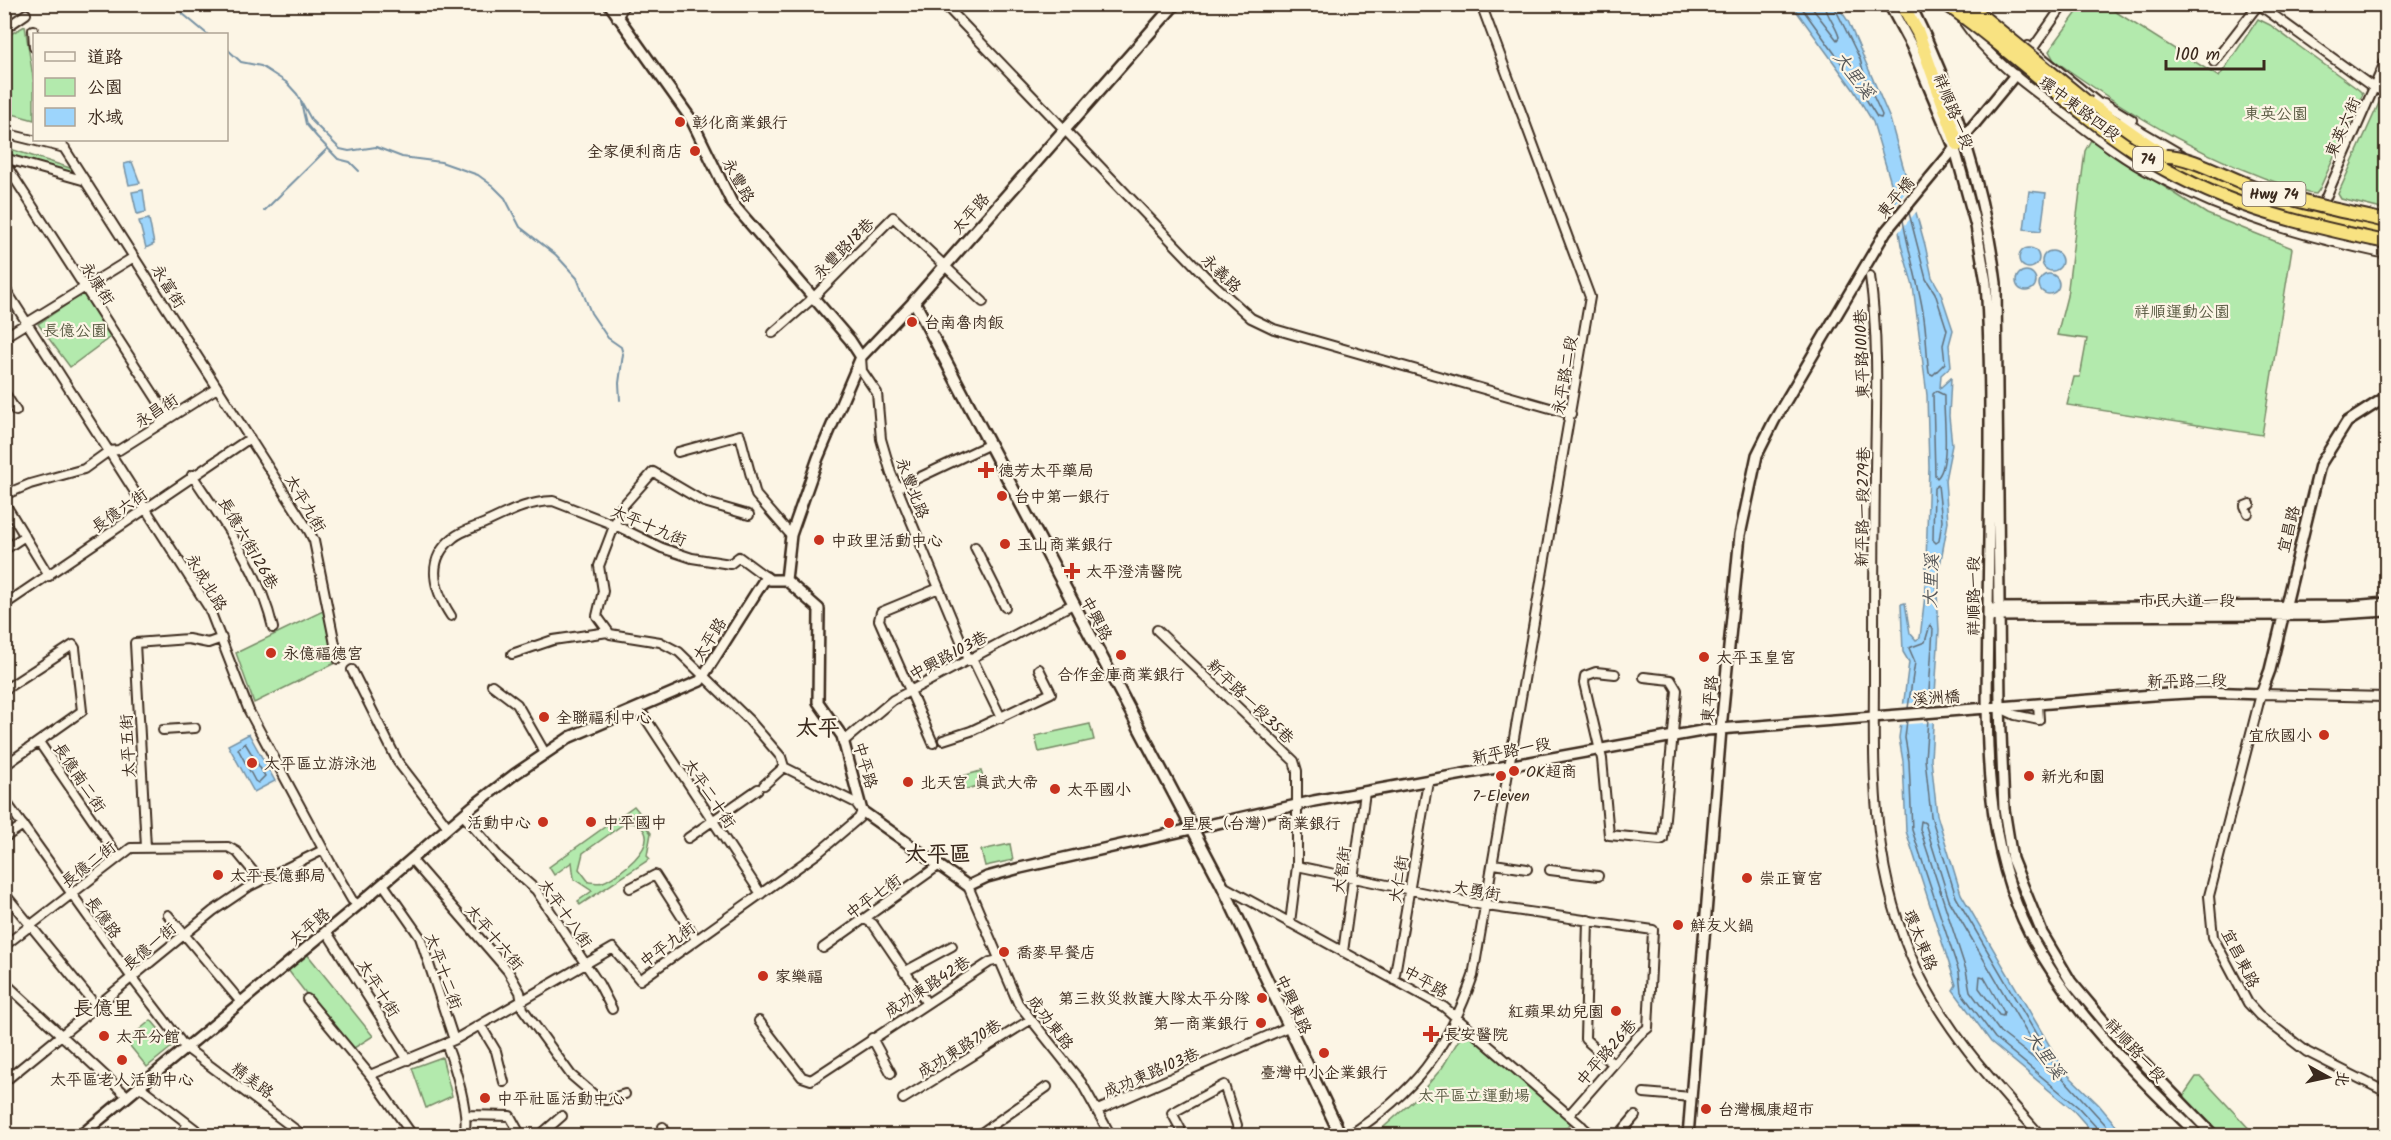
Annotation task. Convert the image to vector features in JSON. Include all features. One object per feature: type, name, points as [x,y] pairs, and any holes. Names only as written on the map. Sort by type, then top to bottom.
[{"type":"highway","points":[[1902,4],[1912,20],[1957,147]]},
{"type":"highway","name":"74","points":[[1946,4],[2099,126],[2138,153],[2169,170],[2220,197],[2288,221],[2386,242]]},
{"type":"highway","name":"74","points":[[1967,4],[2088,103],[2166,156],[2207,178],[2270,203],[2386,229]]},
{"type":"highway","name":"Hwy 74","points":[[2166,156],[2179,156],[2210,171],[2295,200],[2386,219]]},
{"type":"main road","name":"太平路","points":[[914,301],[1175,4]]},
{"type":"main road","name":"中興路","points":[[914,301],[1222,885]]},
{"type":"main road","name":"中興東路","points":[[1222,885],[1341,1136]]},
{"type":"street","name":"永豐路","points":[[609,4],[691,118],[732,203],[861,357]]},
{"type":"street","points":[[617,18],[625,4]]},
{"type":"street","name":"永義路","points":[[944,4],[1190,261],[1251,318],[1274,328],[1571,414]]},
{"type":"street","name":"永平路二段","points":[[1348,1136],[1380,1114],[1413,1084],[1442,1047],[1458,1017],[1473,976],[1487,906],[1590,297],[1481,4]]},
{"type":"street","name":"祥順路一段","points":[[1889,4],[1911,45],[1957,147],[1986,221],[1998,299],[2000,708],[2007,840],[2018,876],[2042,933],[2072,982],[2106,1024],[2214,1136]]},
{"type":"street","name":"祥順路一段","points":[[1910,4],[1926,37],[1957,147],[1976,226],[1986,282],[1988,708],[1996,838],[2011,888],[2030,934],[2062,988],[2083,1015],[2199,1136]]},
{"type":"street","name":"環中東路四段","points":[[1952,4],[1971,32],[2015,75],[2112,149],[2158,177],[2262,222],[2314,238],[2386,254]]},
{"type":"street","name":"環中東路四段","points":[[1974,4],[2110,112],[2149,137],[2252,193],[2386,229]]},
{"type":"street","points":[[1957,147],[2015,75],[2064,4]]},
{"type":"street","points":[[2214,62],[2258,5],[2374,88],[2386,92]]},
{"type":"street","points":[[4,29],[26,14]]},
{"type":"street","name":"東英六街","points":[[2323,204],[2386,60]]},
{"type":"street","name":"環中東路四段","points":[[2079,86],[2168,143],[2214,166],[2323,204],[2386,219]]},
{"type":"street","points":[[4,133],[33,140]]},
{"type":"street","points":[[37,141],[65,148]]},
{"type":"street","name":"永富街","points":[[60,141],[250,438]]},
{"type":"street","name":"東平橋","points":[[1868,260],[1886,231],[1957,147]]},
{"type":"street","points":[[4,160],[86,181]]},
{"type":"street","name":"永康街","points":[[4,160],[169,418]]},
{"type":"street","name":"永豐路18巷","points":[[773,333],[813,298],[893,217],[944,266]]},
{"type":"street","points":[[4,337],[134,257]]},
{"type":"street","name":"東平路","points":[[1688,1136],[1721,729],[1740,535],[1757,455],[1774,421],[1868,260]]},
{"type":"street","points":[[944,266],[984,302]]},
{"type":"street","name":"東平路1010巷","points":[[1870,276],[1876,333],[1876,430]]},
{"type":"street","name":"永成北路","points":[[4,287],[206,602],[249,711],[323,850],[352,900],[358,905]]},
{"type":"street","name":"太平路","points":[[786,580],[791,535],[818,458],[861,357],[914,301]]},
{"type":"street","name":"永豐北路","points":[[861,357],[862,372],[877,393],[882,439],[897,488],[969,660],[974,662],[1001,718]]},
{"type":"street","name":"永昌街","points":[[4,495],[30,484],[84,469],[109,451],[119,450],[217,387]]},
{"type":"street","points":[[4,392],[16,411]]},
{"type":"street","name":"宜昌路","points":[[2261,694],[2270,670],[2320,465],[2348,422],[2386,397]]},
{"type":"street","name":"新平路一段279巷","points":[[1874,717],[1876,430]]},
{"type":"street","points":[[678,452],[740,435],[756,495],[791,535]]},
{"type":"street","name":"長億六街","points":[[4,605],[192,475],[250,438]]},
{"type":"street","name":"太平九街","points":[[250,438],[312,535],[338,659]]},
{"type":"street","points":[[897,488],[988,445]]},
{"type":"street","points":[[608,632],[596,612],[603,591],[598,571],[621,508],[653,472],[704,502],[749,515]]},
{"type":"street","name":"長億六街126巷","points":[[192,475],[255,575],[264,594],[273,628]]},
{"type":"street","name":"太平十九街","points":[[451,616],[439,595],[433,574],[438,555],[454,537],[531,502],[553,501],[686,556],[730,564],[739,557],[766,577]]},
{"type":"street","points":[[4,502],[49,576]]},
{"type":"street","points":[[2248,513],[2245,506],[2250,504]]},
{"type":"street","points":[[4,550],[25,536]]},
{"type":"street","points":[[975,547],[1005,607]]},
{"type":"street","points":[[766,577],[770,580],[786,580]]},
{"type":"street","name":"太平路","points":[[80,1136],[358,905],[448,827],[545,753],[570,738],[692,686],[703,677],[766,577]]},
{"type":"street","name":"中平路","points":[[786,580],[819,609],[818,702],[843,742],[862,811],[877,819],[968,886]]},
{"type":"street","points":[[933,744],[881,627],[881,612],[939,588]]},
{"type":"street","name":"市民大道一段","points":[[2283,610],[2386,603]]},
{"type":"street","name":"中興路103巷","points":[[843,742],[883,707],[1073,604]]},
{"type":"street","name":"市民大道一段","points":[[1988,612],[2386,611]]},
{"type":"street","name":"新平路一段35巷","points":[[1157,630],[1294,761],[1298,805],[1297,866],[1290,923]]},
{"type":"street","points":[[512,654],[556,641],[608,632],[668,645],[699,669],[703,677],[749,720],[781,757],[784,767],[856,803],[862,811]]},
{"type":"street","name":"太平五街","points":[[146,847],[135,644],[188,639],[208,643],[222,638]]},
{"type":"street","points":[[4,690],[73,645],[75,648],[82,711],[4,766]]},
{"type":"street","points":[[943,740],[971,731],[1052,693],[1039,669]]},
{"type":"street","points":[[352,670],[398,762],[448,827]]},
{"type":"street","points":[[1615,674],[1596,672],[1585,676],[1585,688],[1600,749],[1609,835],[1664,838],[1675,685],[1671,680],[1644,677]]},
{"type":"street","points":[[492,685],[505,692],[517,704],[545,753]]},
{"type":"street","name":"新平路二段","points":[[1988,708],[2204,692],[2386,697]]},
{"type":"street","name":"宜昌東路","points":[[2261,694],[2209,896],[2212,937],[2248,1003],[2259,1015],[2307,1052],[2386,1092]]},
{"type":"street","points":[[2000,708],[2015,715],[2040,720],[2038,704]]},
{"type":"street","name":"溪洲橋","points":[[1887,716],[1988,708]]},
{"type":"street","name":"太平二十街","points":[[635,711],[644,716],[760,894]]},
{"type":"street","name":"新平路一段","points":[[968,886],[987,877],[1020,868],[1191,828],[1365,792],[1672,736],[1721,729],[1887,716]]},
{"type":"street","name":"環太東路","points":[[1874,717],[1879,843],[1886,882],[1904,938],[1918,972],[1948,1026],[1994,1084],[2041,1136]]},
{"type":"street","points":[[163,730],[195,728]]},
{"type":"street","name":"長億南二街","points":[[39,742],[118,857]]},
{"type":"street","points":[[688,838],[761,787],[784,767]]},
{"type":"street","name":"大仁街","points":[[1395,980],[1428,781]]},
{"type":"street","name":"大智街","points":[[1343,952],[1365,792]]},
{"type":"street","name":"長億路","points":[[4,799],[132,978],[185,1047]]},
{"type":"street","name":"中平九街","points":[[370,1075],[446,1044],[481,1026],[613,948],[640,980],[841,835],[859,818],[862,811]]},
{"type":"street","name":"太平十八街","points":[[463,815],[500,858],[536,890],[612,1009]]},
{"type":"street","points":[[4,838],[23,825]]},
{"type":"street","name":"長億二街","points":[[4,946],[131,848],[228,847],[237,852],[261,881]]},
{"type":"street","name":"長億一街","points":[[4,1082],[224,903],[261,881],[323,850]]},
{"type":"street","name":"太平十六街","points":[[411,859],[508,971],[523,1002],[523,1009],[571,1075],[590,1094],[606,1100],[625,1094]]},
{"type":"street","points":[[1494,864],[1527,869]]},
{"type":"street","name":"中平七街","points":[[823,948],[938,866]]},
{"type":"street","name":"大勇街","points":[[1297,866],[1487,906],[1653,930]]},
{"type":"street","points":[[1550,870],[1598,876]]},
{"type":"street","points":[[630,888],[655,875],[696,939]]},
{"type":"street","name":"太平十二街","points":[[383,884],[420,937],[454,1040]]},
{"type":"street","name":"中平路","points":[[1222,885],[1458,1017],[1593,1136]]},
{"type":"street","name":"成功東路","points":[[968,886],[1018,1003],[1081,1082],[1112,1136]]},
{"type":"street","points":[[4,893],[97,1007]]},
{"type":"street","points":[[168,915],[240,1001]]},
{"type":"street","points":[[865,919],[873,924],[926,1002]]},
{"type":"street","points":[[1588,920],[1585,1039],[1613,1064]]},
{"type":"street","name":"中平路26巷","points":[[1569,1115],[1638,1035],[1648,1028],[1653,930]]},
{"type":"street","name":"太平十街","points":[[327,931],[408,1060]]},
{"type":"street","points":[[904,972],[952,946]]},
{"type":"street","name":"成功東路42巷","points":[[759,1020],[802,1077],[809,1080],[926,1002],[990,962],[999,960]]},
{"type":"street","points":[[4,982],[127,1096]]},
{"type":"street","points":[[307,999],[370,1075],[413,1136]]},
{"type":"street","name":"成功東路70巷","points":[[903,1099],[1030,1020]]},
{"type":"street","points":[[481,1026],[496,1051],[504,1082]]},
{"type":"street","name":"成功東路103巷","points":[[1098,1110],[1288,1027]]},
{"type":"street","points":[[872,1038],[891,1073]]},
{"type":"street","points":[[446,1044],[466,1115],[467,1128],[463,1136]]},
{"type":"street","name":"精美路","points":[[185,1047],[304,1136]]},
{"type":"street","points":[[1182,1131],[1172,1113],[1224,1085],[1237,1125]]},
{"type":"street","points":[[139,1086],[204,1136]]},
{"type":"street","points":[[977,1136],[1047,1087]]},
{"type":"street","points":[[1644,1093],[1691,1097]]},
{"type":"street","points":[[466,1115],[510,1116],[521,1136]]},
{"type":"street","points":[[539,1136],[562,1116]]},
{"type":"street","points":[[1618,1136],[1635,1116]]},
{"type":"street","points":[[180,1136],[188,1124]]},
{"type":"street","points":[[90,1126],[99,1136]]},
{"type":"street","points":[[1572,1136],[1582,1126]]},
{"type":"street","points":[[663,1127],[667,1136]]},
{"type":"green space","name":"東英公園","points":[[2083,4],[2105,5],[2219,77],[2258,19],[2270,25],[2359,90],[2363,94],[2316,194],[2272,181],[2206,153],[2145,120],[2054,60],[2049,51]]},
{"type":"green space","points":[[25,26],[33,77],[33,120],[5,112],[5,37]]},
{"type":"green space","points":[[2386,102],[2386,210],[2341,199],[2338,194],[2379,103]]},
{"type":"green space","name":"祥順運動公園","points":[[2091,140],[2207,214],[2292,248],[2262,435],[2067,405],[2074,377],[2080,377],[2087,339],[2057,335],[2067,296],[2085,151]]},
{"type":"green space","points":[[4,147],[73,169],[79,178],[5,157]]},
{"type":"green space","name":"長億公園","points":[[84,293],[113,335],[70,367],[38,324]]},
{"type":"green space","points":[[327,609],[339,661],[254,703],[236,653]]},
{"type":"green space","points":[[1090,724],[1094,740],[1039,752],[1035,736]]},
{"type":"green space","points":[[981,771],[985,784],[963,790],[959,777]]},
{"type":"green space","points":[[634,806],[639,812],[631,817],[640,820],[651,833],[647,856],[650,859],[580,905],[578,901],[592,891],[574,879],[572,862],[554,875],[549,867]],"holes":[[[625,823],[634,823],[642,828],[646,835],[641,851],[634,860],[610,879],[600,883],[589,882],[579,869],[583,853]]]},
{"type":"green space","points":[[1010,844],[1013,860],[985,866],[981,850]]},
{"type":"green space","points":[[307,954],[373,1036],[354,1048],[325,1018],[288,970]]},
{"type":"green space","points":[[151,1020],[173,1046],[147,1067],[126,1041]]},
{"type":"green space","name":"太平區立運動場","points":[[1464,1031],[1571,1123],[1559,1135],[1375,1135],[1416,1098],[1442,1068]]},
{"type":"green space","points":[[442,1057],[452,1096],[426,1108],[412,1068]]},
{"type":"green space","points":[[2196,1077],[2201,1077],[2255,1135],[2222,1135],[2185,1100],[2185,1093]]},
{"type":"water","name":"大里溪","points":[[1792,5],[1837,5],[1848,21],[1890,119],[1932,277],[1940,291],[1953,330],[1949,345],[1951,366],[1941,375],[1940,388],[1951,378],[1949,416],[1952,445],[1945,480],[1948,522],[1939,571],[1936,576],[1939,630],[1931,759],[1937,815],[1961,894],[2065,1072],[2099,1105],[2124,1135],[2095,1135],[2074,1111],[1991,1042],[1953,990],[1956,985],[1906,831],[1903,761],[1899,738],[1909,662],[1903,652],[1901,604],[1905,603],[1910,633],[1916,640],[1920,638],[1925,595],[1929,467],[1927,395],[1913,286],[1901,245],[1893,190],[1873,122],[1853,89]]},
{"type":"water","points":[[132,162],[140,183],[129,185],[124,164]]},
{"type":"water","points":[[143,190],[146,212],[137,214],[132,192]]},
{"type":"water","points":[[2029,191],[2046,193],[2041,231],[2024,229]]},
{"type":"water","points":[[149,219],[154,244],[146,248],[139,221]]},
{"type":"water","points":[[2025,248],[2033,248],[2039,254],[2039,262],[2033,268],[2025,268],[2019,262],[2019,254]]},
{"type":"water","points":[[2048,251],[2056,251],[2062,257],[2062,265],[2056,271],[2048,271],[2042,265],[2042,257]]},
{"type":"water","points":[[2022,271],[2030,271],[2036,277],[2036,285],[2030,291],[2022,291],[2016,285],[2016,277]]},
{"type":"water","points":[[2045,274],[2053,274],[2059,280],[2059,288],[2053,294],[2045,294],[2039,288],[2039,280]]},
{"type":"water","name":"太平區立游泳池","points":[[249,734],[275,781],[254,792],[228,745]]},
{"type":"pier","points":[[1910,187],[1918,210],[1896,235],[1892,209]]},
{"type":"pier","points":[[1938,701],[1936,722],[1897,725],[1900,704]]},
{"type":"waterway","points":[[179,4],[183,14],[206,33]]},
{"type":"waterway","points":[[228,50],[241,62],[261,66],[286,82],[297,94],[312,121],[340,149],[349,151],[376,147],[402,157],[441,162],[478,175],[493,186],[505,198],[520,227],[556,255],[577,278],[591,313],[608,338],[621,347],[623,354],[619,383],[620,400]]},
{"type":"waterway","points":[[301,102],[306,124],[338,159],[350,162],[359,171]]},
{"type":"waterway","points":[[264,211],[328,148]]},
{"type":"place","name":"彰化商業銀行","points":[[680,122]]},
{"type":"place","name":"全家便利商店","points":[[695,151]]},
{"type":"place","name":"台南魯肉飯","points":[[912,322]]},
{"type":"place","name":"德芳太平藥局","points":[[986,470]]},
{"type":"place","name":"台中第一銀行","points":[[1002,496]]},
{"type":"place","name":"中政里活動中心","points":[[819,540]]},
{"type":"place","name":"玉山商業銀行","points":[[1005,544]]},
{"type":"place","name":"太平澄清醫院","points":[[1072,571]]},
{"type":"place","name":"永億福德宮","points":[[271,653]]},
{"type":"place","name":"合作金庫商業銀行","points":[[1121,655]]},
{"type":"place","name":"太平玉皇宮","points":[[1704,657]]},
{"type":"place","name":"全聯福利中心","points":[[544,717]]},
{"type":"place","name":"宜欣國小","points":[[2324,735]]},
{"type":"place","name":"太平區立游泳池","points":[[252,763]]},
{"type":"place","name":"OK超商","points":[[1514,771]]},
{"type":"place","name":"7-Eleven","points":[[1501,776]]},
{"type":"place","name":"新光和園","points":[[2029,776]]},
{"type":"place","name":"北天宮 真武大帝","points":[[908,782]]},
{"type":"place","name":"太平國小","points":[[1055,789]]},
{"type":"place","name":"活動中心","points":[[543,822]]},
{"type":"place","name":"中平國中","points":[[591,822]]},
{"type":"place","name":"星展（台灣）商業銀行","points":[[1169,823]]},
{"type":"place","name":"太平長億郵局","points":[[218,875]]},
{"type":"place","name":"崇正寶宮","points":[[1747,878]]},
{"type":"place","name":"鮮友火鍋","points":[[1678,925]]},
{"type":"place","name":"喬麥早餐店","points":[[1004,952]]},
{"type":"place","name":"家樂福","points":[[763,976]]},
{"type":"place","name":"第三救災救護大隊太平分隊","points":[[1262,998]]},
{"type":"place","name":"紅蘋果幼兒園","points":[[1616,1011]]},
{"type":"place","name":"第一商業銀行","points":[[1261,1023]]},
{"type":"place","name":"長安醫院","points":[[1431,1034]]},
{"type":"place","name":"太平分館","points":[[104,1036]]},
{"type":"place","name":"臺灣中小企業銀行","points":[[1324,1053]]},
{"type":"place","name":"太平區老人活動中心","points":[[122,1060]]},
{"type":"place","name":"中平社區活動中心","points":[[485,1098]]},
{"type":"place","name":"台灣楓康超市","points":[[1706,1109]]},
{"type":"district","name":"太平","points":[[818,727]]},
{"type":"district","name":"太平區","points":[[938,853]]},
{"type":"district","name":"長億里","points":[[103,1008]]}]
